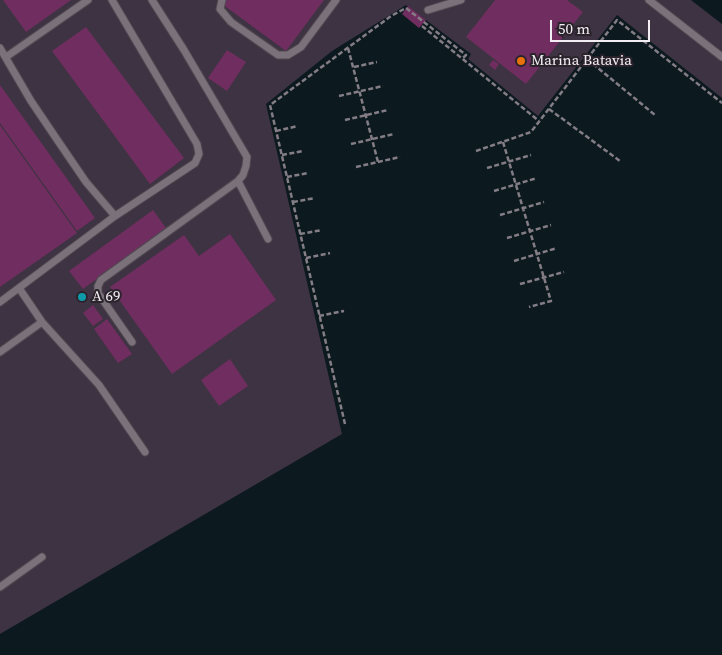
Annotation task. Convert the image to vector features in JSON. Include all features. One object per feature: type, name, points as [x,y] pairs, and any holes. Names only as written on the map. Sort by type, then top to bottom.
[{"type":"lane","points":[[6,57],[88,0]]},
{"type":"lane","points":[[0,302],[114,216],[195,163],[199,154],[197,144],[112,0]]},
{"type":"lane","points":[[132,342],[98,293],[98,286],[101,280],[238,181],[243,175],[247,156],[152,0]]},
{"type":"lane","points":[[222,0],[220,9],[231,22],[278,56],[288,55],[301,47],[336,0]]},
{"type":"lane","points":[[428,10],[461,0]]},
{"type":"lane","points":[[649,0],[722,57]]},
{"type":"lane","points":[[0,48],[31,101],[58,141],[86,182],[114,216]]},
{"type":"lane","points":[[238,181],[268,239]]},
{"type":"lane","points":[[19,288],[42,322],[99,385],[145,452]]},
{"type":"lane","points":[[0,352],[42,322]]},
{"type":"lane","points":[[0,587],[42,557]]},
{"type":"path","points":[[344,424],[270,105],[391,16],[406,8],[466,55],[462,59]]},
{"type":"path","points":[[476,151],[531,132],[617,20],[722,103]]},
{"type":"path","points":[[422,26],[539,122]]},
{"type":"path","points":[[348,48],[378,162]]},
{"type":"path","points":[[587,59],[655,115]]},
{"type":"path","points":[[353,67],[377,62]]},
{"type":"path","points":[[339,96],[383,86]]},
{"type":"path","points":[[549,109],[620,161]]},
{"type":"path","points":[[345,120],[388,110]]},
{"type":"path","points":[[276,131],[298,126]]},
{"type":"path","points":[[351,144],[394,134]]},
{"type":"path","points":[[503,142],[551,301],[529,307]]},
{"type":"path","points":[[282,155],[303,150]]},
{"type":"path","points":[[487,168],[531,156]]},
{"type":"path","points":[[356,168],[400,157]]},
{"type":"path","points":[[287,177],[308,173]]},
{"type":"path","points":[[494,191],[538,178]]},
{"type":"path","points":[[293,202],[315,198]]},
{"type":"path","points":[[500,215],[544,202]]},
{"type":"path","points":[[507,238],[551,225]]},
{"type":"path","points":[[300,234],[322,230]]},
{"type":"path","points":[[514,261],[557,248]]},
{"type":"path","points":[[306,258],[330,253]]},
{"type":"path","points":[[520,284],[564,272]]},
{"type":"path","points":[[319,316],[344,311]]},
{"type":"shaded area","points":[[0,0],[691,0],[722,24],[722,98],[617,15],[538,116],[468,59],[471,54],[266,104],[342,434],[0,634]]},
{"type":"shaded area","points":[[691,0],[722,0],[722,24]]},
{"type":"shaded area","points":[[406,5],[471,54],[468,59],[538,116],[617,15],[722,98],[722,655],[0,655],[0,634],[342,434],[266,104],[332,51]]},
{"type":"building","points":[[3,0],[71,0],[26,32]]},
{"type":"building","points":[[225,0],[324,0],[286,51],[222,4]]},
{"type":"building","name":"Marina Batavia","points":[[495,0],[567,0],[583,12],[526,84],[466,37]]},
{"type":"building","points":[[408,6],[426,20],[419,28],[402,14]]},
{"type":"building","points":[[86,27],[184,158],[150,184],[52,51]]},
{"type":"building","points":[[227,50],[246,62],[227,91],[208,78]]},
{"type":"building","points":[[493,60],[499,64],[495,70],[489,65]]},
{"type":"building","points":[[0,85],[95,218],[77,231],[0,123]]},
{"type":"building","points":[[0,125],[77,233],[0,287]]},
{"type":"building","points":[[153,210],[166,228],[83,289],[69,271]]},
{"type":"building","points":[[230,234],[276,300],[172,374],[110,287],[184,235],[199,256]]},
{"type":"building","name":"A 69","points":[[84,291],[89,297],[81,304],[76,298]]},
{"type":"building","points":[[93,305],[103,319],[93,326],[83,313]]},
{"type":"building","points":[[107,319],[132,354],[118,363],[94,329]]},
{"type":"building","points":[[230,359],[248,386],[219,406],[201,380]]},
{"type":"place","name":"Marina Batavia","points":[[521,61]]},
{"type":"place","name":"A 69","points":[[82,297]]}]
